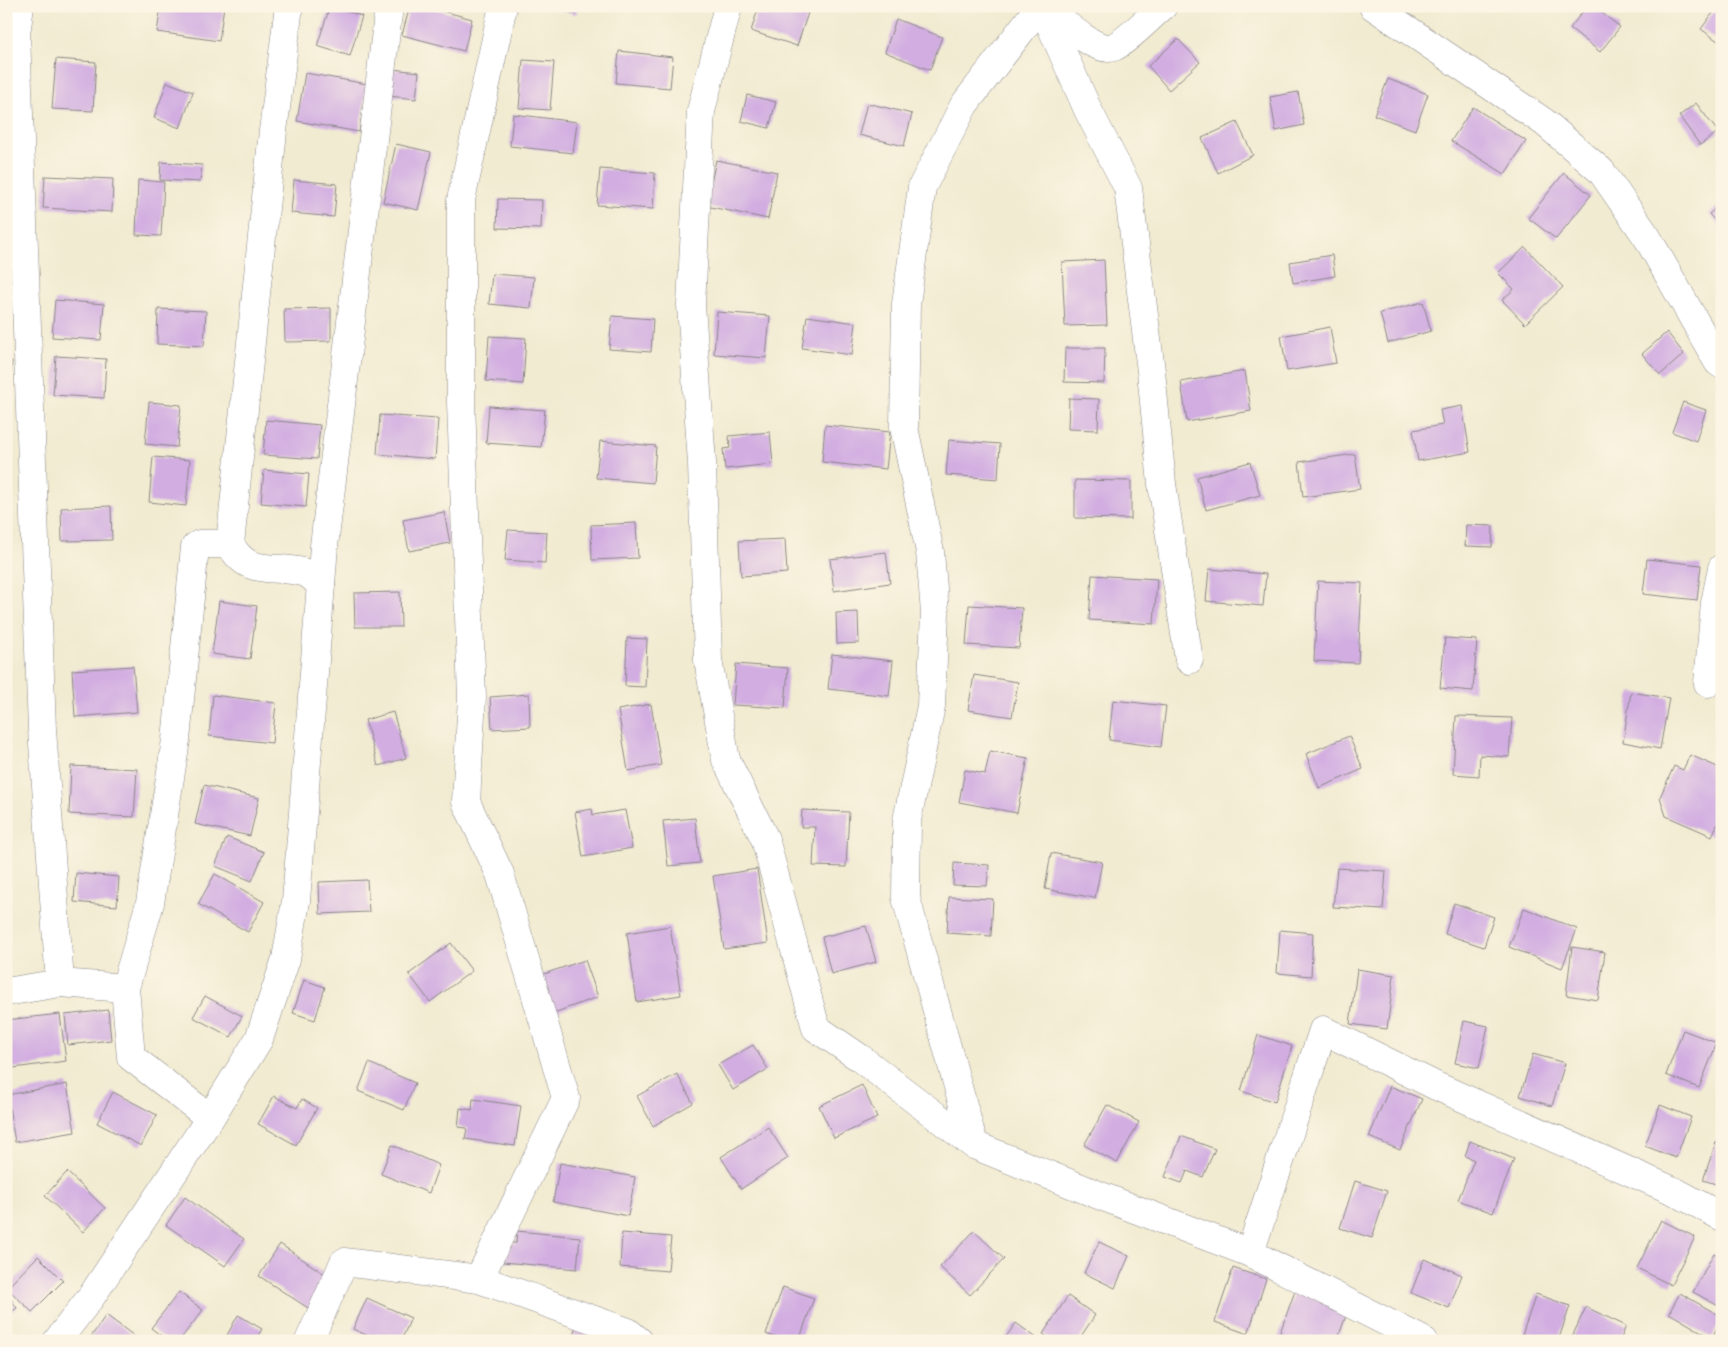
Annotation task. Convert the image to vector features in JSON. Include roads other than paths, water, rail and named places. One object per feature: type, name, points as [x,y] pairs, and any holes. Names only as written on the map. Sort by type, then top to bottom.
[{"type":"street","points":[[20,6],[16,34],[42,729],[60,983]]},
{"type":"street","points":[[289,6],[273,130],[230,544],[237,557],[248,565],[307,574],[321,585]]},
{"type":"street","points":[[57,1341],[91,1297],[210,1118],[259,1039],[286,960],[296,901],[321,585],[389,6]]},
{"type":"street","points":[[479,1279],[566,1098],[500,874],[466,802],[472,697],[461,403],[461,200],[503,6]]},
{"type":"street","points":[[728,6],[701,111],[691,305],[702,462],[708,660],[726,760],[765,839],[816,1028],[860,1058],[974,1145],[1250,1253],[1422,1340]]},
{"type":"street","points":[[974,1145],[906,898],[907,820],[931,706],[935,613],[930,552],[904,428],[906,304],[922,187],[964,105],[1042,6]]},
{"type":"street","points":[[1042,6],[1085,38],[1102,48],[1114,47],[1163,6]]},
{"type":"street","points":[[1042,6],[1088,110],[1128,188],[1151,371],[1162,484],[1189,660]]},
{"type":"street","points":[[1373,6],[1544,122],[1601,171],[1647,237],[1718,362],[1722,364]]},
{"type":"street","points":[[210,1118],[131,1057],[125,988],[150,903],[173,759],[187,643],[195,546],[199,544],[230,544]]},
{"type":"street","points":[[1708,683],[1722,568]]},
{"type":"street","points":[[6,992],[60,983],[125,988]]},
{"type":"street","points":[[1250,1253],[1323,1030],[1436,1086],[1676,1192],[1722,1217]]},
{"type":"street","points":[[309,1341],[344,1262],[479,1279],[628,1332],[638,1341]]}]
